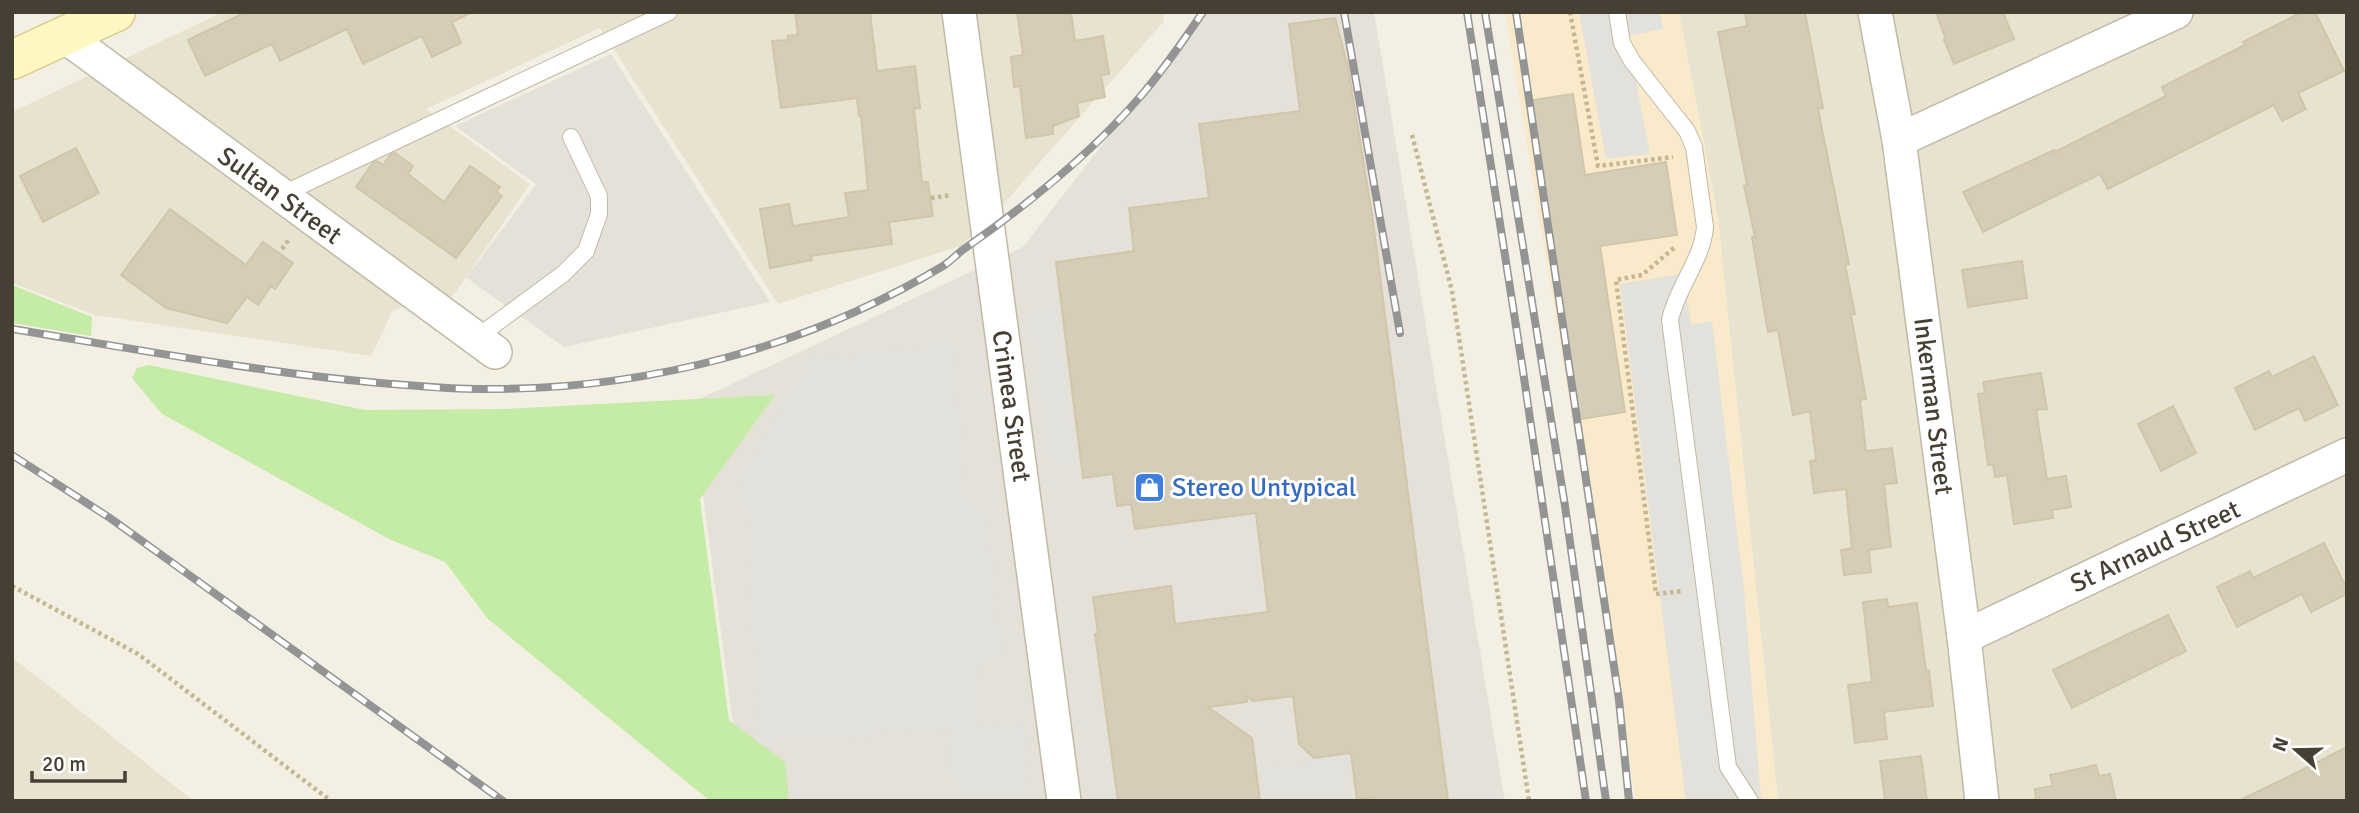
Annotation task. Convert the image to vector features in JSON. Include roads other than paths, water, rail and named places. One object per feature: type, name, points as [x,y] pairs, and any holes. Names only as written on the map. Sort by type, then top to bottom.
[{"type":"main road","points":[[12,60],[116,12]]},
{"type":"street","name":"Crimea Street","points":[[958,12],[1064,801]]},
{"type":"street","name":"Inkerman Street","points":[[1875,12],[1899,140],[1964,637],[1982,801]]},
{"type":"street","points":[[1899,140],[2176,12]]},
{"type":"street","name":"Sultan Street","points":[[66,37],[485,345]]},
{"type":"street","name":"St Arnaud Street","points":[[1964,637],[2347,455]]},
{"type":"lane","points":[[281,195],[668,12]]},
{"type":"lane","points":[[1617,12],[1622,43],[1632,61],[1687,131],[1694,148],[1705,227],[1704,238],[1701,250],[1674,304],[1670,320],[1728,767],[1750,801]]},
{"type":"lane","points":[[485,345],[586,251],[599,214],[598,196],[571,137]]},
{"type":"railway","points":[[12,329],[288,373],[437,388],[552,387],[610,381],[727,358],[839,319],[946,264],[1034,197],[1099,140],[1148,88],[1203,12]]},
{"type":"railway","points":[[1344,12],[1400,333]]},
{"type":"railway","points":[[1467,12],[1586,801]]},
{"type":"railway","points":[[1485,12],[1565,506],[1606,801]]},
{"type":"railway","points":[[1516,12],[1619,700],[1629,801]]},
{"type":"railway","points":[[12,455],[110,518],[503,801]]},
{"type":"place","name":"Stereo Untypical","points":[[1149,487]]}]
